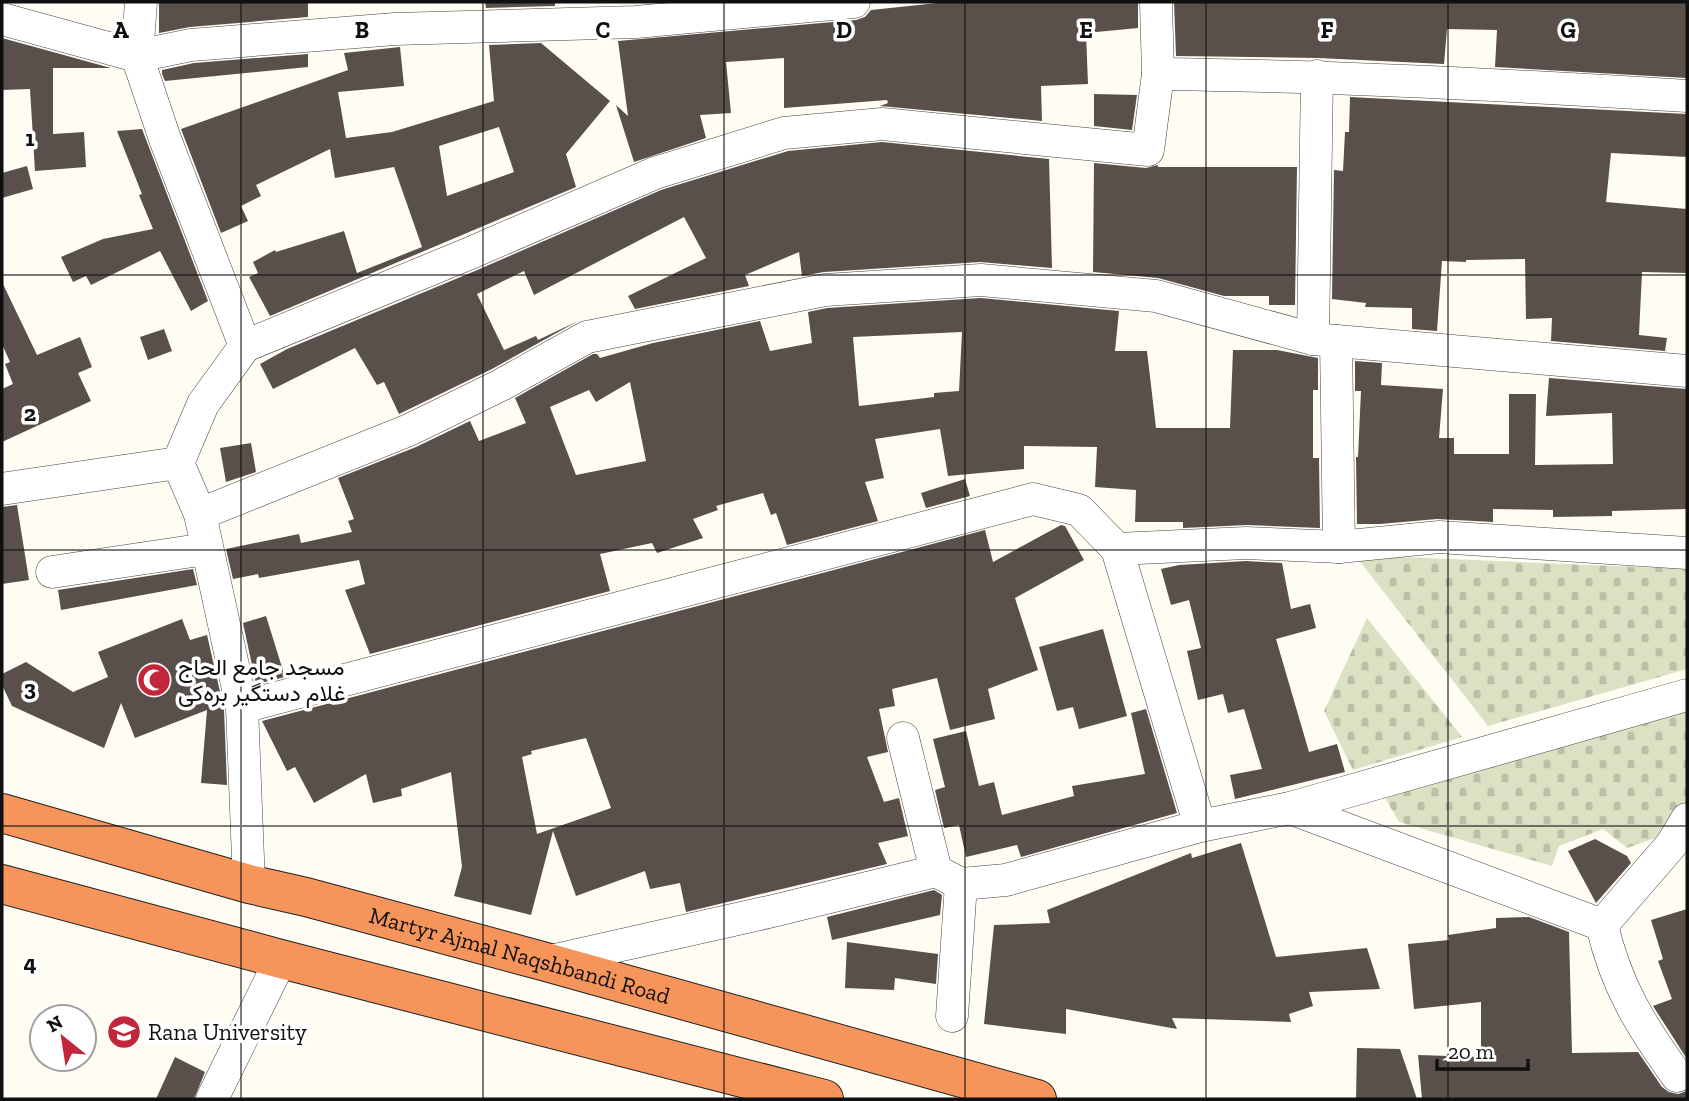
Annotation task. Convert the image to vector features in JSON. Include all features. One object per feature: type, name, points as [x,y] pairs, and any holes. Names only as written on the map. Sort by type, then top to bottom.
[{"type":"highway","name":"Martyr Ajmal Naqshbandi Road","points":[[2,813],[249,884],[545,962],[1037,1099]]},
{"type":"highway","points":[[2,884],[824,1099]]},
{"type":"street","points":[[141,2],[137,56],[165,139],[245,346]]},
{"type":"street","points":[[2,19],[137,56],[191,46],[395,29],[636,22],[855,2]]},
{"type":"street","points":[[249,884],[242,707],[200,514],[178,463],[203,404],[245,346],[655,173],[785,133],[882,124],[1148,149],[1158,74],[1156,2]]},
{"type":"street","points":[[1158,74],[1317,76],[1687,96]]},
{"type":"street","points":[[1317,76],[1324,340],[1339,547]]},
{"type":"street","points":[[200,514],[409,430],[501,385],[587,337],[825,290],[981,280],[1156,296],[1324,340],[1687,371]]},
{"type":"street","points":[[2,489],[178,463]]},
{"type":"street","points":[[242,707],[1033,499],[1079,510],[1116,549],[1200,826]]},
{"type":"street","points":[[1116,549],[1246,542],[1339,547],[1439,537],[1687,553]]},
{"type":"street","points":[[52,572],[206,549]]},
{"type":"street","points":[[545,962],[773,911],[948,877],[1006,880],[1200,826],[1290,808],[1687,695]]},
{"type":"street","points":[[903,738],[948,877],[952,1016]]},
{"type":"street","points":[[1290,808],[1602,925]]},
{"type":"street","points":[[1602,925],[1682,834]]},
{"type":"street","points":[[1602,925],[1610,960],[1631,1006],[1677,1076]]},
{"type":"street","points":[[212,1099],[281,959]]},
{"type":"green space","points":[[1355,555],[1687,569],[1687,669],[1488,726]]},
{"type":"green space","points":[[1367,618],[1462,737],[1353,770],[1324,711]]},
{"type":"green space","points":[[1687,711],[1687,807],[1670,833],[1627,848],[1603,829],[1559,846],[1552,866],[1399,822],[1384,796]]},
{"type":"building","points":[[159,2],[308,2],[308,17],[190,27],[159,33]]},
{"type":"building","points":[[485,2],[555,2],[555,6],[486,8]]},
{"type":"building","points":[[947,2],[1138,2],[1138,28],[1086,33],[1088,84],[1041,86],[1042,121],[880,106],[888,103],[887,100],[784,108],[784,58],[726,62],[731,113],[700,115],[706,138],[634,162],[616,105],[628,116],[618,41],[856,20],[865,17],[871,10]]},
{"type":"building","points":[[1174,2],[1687,2],[1687,78],[1495,67],[1497,30],[1447,29],[1444,64],[1318,58],[1176,56]]},
{"type":"building","points":[[2,38],[111,68],[53,68],[53,134],[84,132],[86,167],[35,171],[30,89],[2,90]]},
{"type":"building","points":[[541,43],[610,101],[566,154],[576,187],[270,316],[249,277],[258,273],[253,262],[275,250],[276,252],[344,231],[357,273],[422,247],[394,167],[335,178],[330,149],[256,185],[261,196],[241,206],[248,221],[221,233],[181,129],[348,70],[344,53],[400,47],[404,86],[338,92],[346,138],[392,132],[494,101],[489,45]],"holes":[[[499,127],[514,172],[447,196],[439,146]]]},
{"type":"building","points":[[308,54],[308,67],[165,81],[162,74],[162,70],[194,63]]},
{"type":"building","points":[[1094,94],[1137,95],[1132,130],[1094,126]]},
{"type":"building","points":[[1350,97],[1687,114],[1687,157],[1611,153],[1606,202],[1687,209],[1687,273],[1642,272],[1639,335],[1667,338],[1665,351],[1551,341],[1552,318],[1526,319],[1525,259],[1442,261],[1437,331],[1412,329],[1412,308],[1365,307],[1366,303],[1332,299],[1334,170],[1343,171],[1345,132],[1349,132]]},
{"type":"building","points":[[142,129],[208,301],[191,311],[160,251],[91,285],[86,276],[73,282],[61,257],[103,239],[153,229],[117,131]]},
{"type":"building","points":[[882,142],[1049,159],[1052,268],[980,262],[824,272],[802,276],[799,252],[745,275],[749,286],[635,309],[628,296],[706,258],[684,217],[534,295],[524,271],[477,294],[504,350],[536,336],[538,340],[578,321],[492,369],[399,414],[384,382],[377,385],[355,348],[273,389],[260,364],[287,349],[661,190],[788,151]]},
{"type":"building","points":[[1094,163],[1146,168],[1158,165],[1297,167],[1295,305],[1269,305],[1269,296],[1224,296],[1158,278],[1093,272]]},
{"type":"building","points":[[27,166],[33,189],[2,198],[2,173]]},
{"type":"building","points":[[2,282],[37,355],[80,337],[92,367],[78,373],[91,401],[2,442],[2,389],[13,384],[5,364],[10,362],[2,344]]},
{"type":"building","points":[[981,298],[1119,311],[1115,351],[1147,351],[1156,428],[1230,428],[1233,350],[1277,350],[1318,358],[1318,390],[1313,390],[1313,458],[1319,458],[1320,528],[1247,525],[1183,528],[1183,522],[1135,522],[1136,490],[1095,487],[1097,447],[1024,446],[1024,469],[948,476],[940,429],[875,439],[884,478],[865,482],[878,521],[787,545],[776,513],[771,515],[763,493],[716,506],[718,510],[693,519],[703,538],[657,553],[652,543],[600,554],[610,591],[370,654],[345,590],[365,584],[359,560],[259,578],[258,574],[233,579],[226,549],[299,534],[301,543],[352,532],[348,521],[354,519],[338,478],[416,447],[470,421],[479,441],[526,423],[515,398],[593,354],[600,358],[653,343],[760,321],[770,351],[812,343],[808,312],[827,308]],"holes":[[[962,332],[959,391],[934,393],[934,397],[859,406],[853,337]],[[630,382],[646,461],[576,475],[550,407],[589,390],[596,402]]]},
{"type":"building","points":[[164,329],[172,351],[148,360],[140,337]]},
{"type":"building","points":[[1355,361],[1382,363],[1381,385],[1443,389],[1439,438],[1454,438],[1454,454],[1509,454],[1509,394],[1536,394],[1535,465],[1613,464],[1612,413],[1546,416],[1549,378],[1687,389],[1687,509],[1612,511],[1612,516],[1553,517],[1553,510],[1493,509],[1493,522],[1437,519],[1357,524],[1356,457],[1361,391],[1355,391]]},
{"type":"building","points":[[251,443],[256,472],[226,482],[220,448]]},
{"type":"building","points":[[965,479],[970,496],[926,508],[921,493]]},
{"type":"building","points":[[17,505],[29,580],[2,584],[2,507]]},
{"type":"building","points":[[1061,525],[1065,526],[1084,560],[1015,598],[1038,670],[988,689],[995,719],[950,730],[937,678],[892,689],[895,706],[879,709],[888,752],[867,757],[884,802],[899,798],[908,836],[878,843],[887,864],[686,912],[680,883],[650,889],[645,871],[576,896],[553,831],[531,915],[454,896],[462,867],[451,772],[401,789],[402,796],[373,803],[366,774],[314,803],[295,767],[287,771],[262,721],[985,530],[993,562]],"holes":[[[586,738],[611,808],[537,834],[522,757],[532,754],[531,751]]]},
{"type":"building","points":[[1246,561],[1282,563],[1291,609],[1310,604],[1316,628],[1276,639],[1309,752],[1337,744],[1345,772],[1235,799],[1230,775],[1262,769],[1244,709],[1228,713],[1223,694],[1198,700],[1187,651],[1201,648],[1189,600],[1171,605],[1161,569],[1179,565]]},
{"type":"building","points":[[193,569],[197,585],[61,610],[58,590]]},
{"type":"building","points":[[266,616],[285,677],[256,684],[243,623]]},
{"type":"building","points":[[182,619],[190,640],[207,635],[224,709],[227,785],[201,783],[207,710],[135,738],[121,703],[104,748],[12,706],[2,685],[2,674],[26,662],[73,692],[108,677],[98,652]]},
{"type":"building","points":[[1103,629],[1127,716],[1079,729],[1073,707],[1057,711],[1039,647]]},
{"type":"building","points":[[1146,709],[1177,813],[1021,857],[1017,845],[966,857],[959,825],[944,828],[935,790],[945,787],[933,739],[966,731],[979,786],[994,782],[1002,815],[1074,796],[1072,786],[1145,774],[1131,713]]},
{"type":"building","points":[[1595,839],[1627,856],[1631,863],[1596,903],[1568,851]]},
{"type":"building","points":[[1241,843],[1276,957],[1367,948],[1380,989],[1309,992],[1313,1006],[1289,1014],[1291,1022],[1172,1018],[1177,1029],[1066,1009],[1066,1034],[984,1024],[994,925],[1050,923],[1047,910],[1191,853],[1192,858]]},
{"type":"building","points":[[934,890],[942,895],[940,915],[832,940],[827,917]]},
{"type":"building","points":[[1687,909],[1687,1059],[1653,1006],[1672,999],[1658,961],[1663,959],[1651,920]]},
{"type":"building","points":[[1529,917],[1569,932],[1572,1053],[1638,1052],[1662,1087],[1678,1094],[1687,1091],[1687,1099],[1422,1099],[1418,1055],[1481,1057],[1481,1002],[1414,1009],[1408,944],[1449,940],[1448,935],[1496,928],[1496,918]]},
{"type":"building","points":[[847,942],[938,954],[936,984],[895,978],[894,990],[845,988]]},
{"type":"building","points":[[1357,1048],[1400,1049],[1417,1099],[1356,1099]]},
{"type":"building","points":[[175,1057],[205,1072],[194,1099],[156,1099]]},
{"type":"place","name":"مسجد جامع الحاج غلام دستگیر بره‌کی","points":[[154,680]]},
{"type":"place","name":"Rana University","points":[[124,1032]]}]
